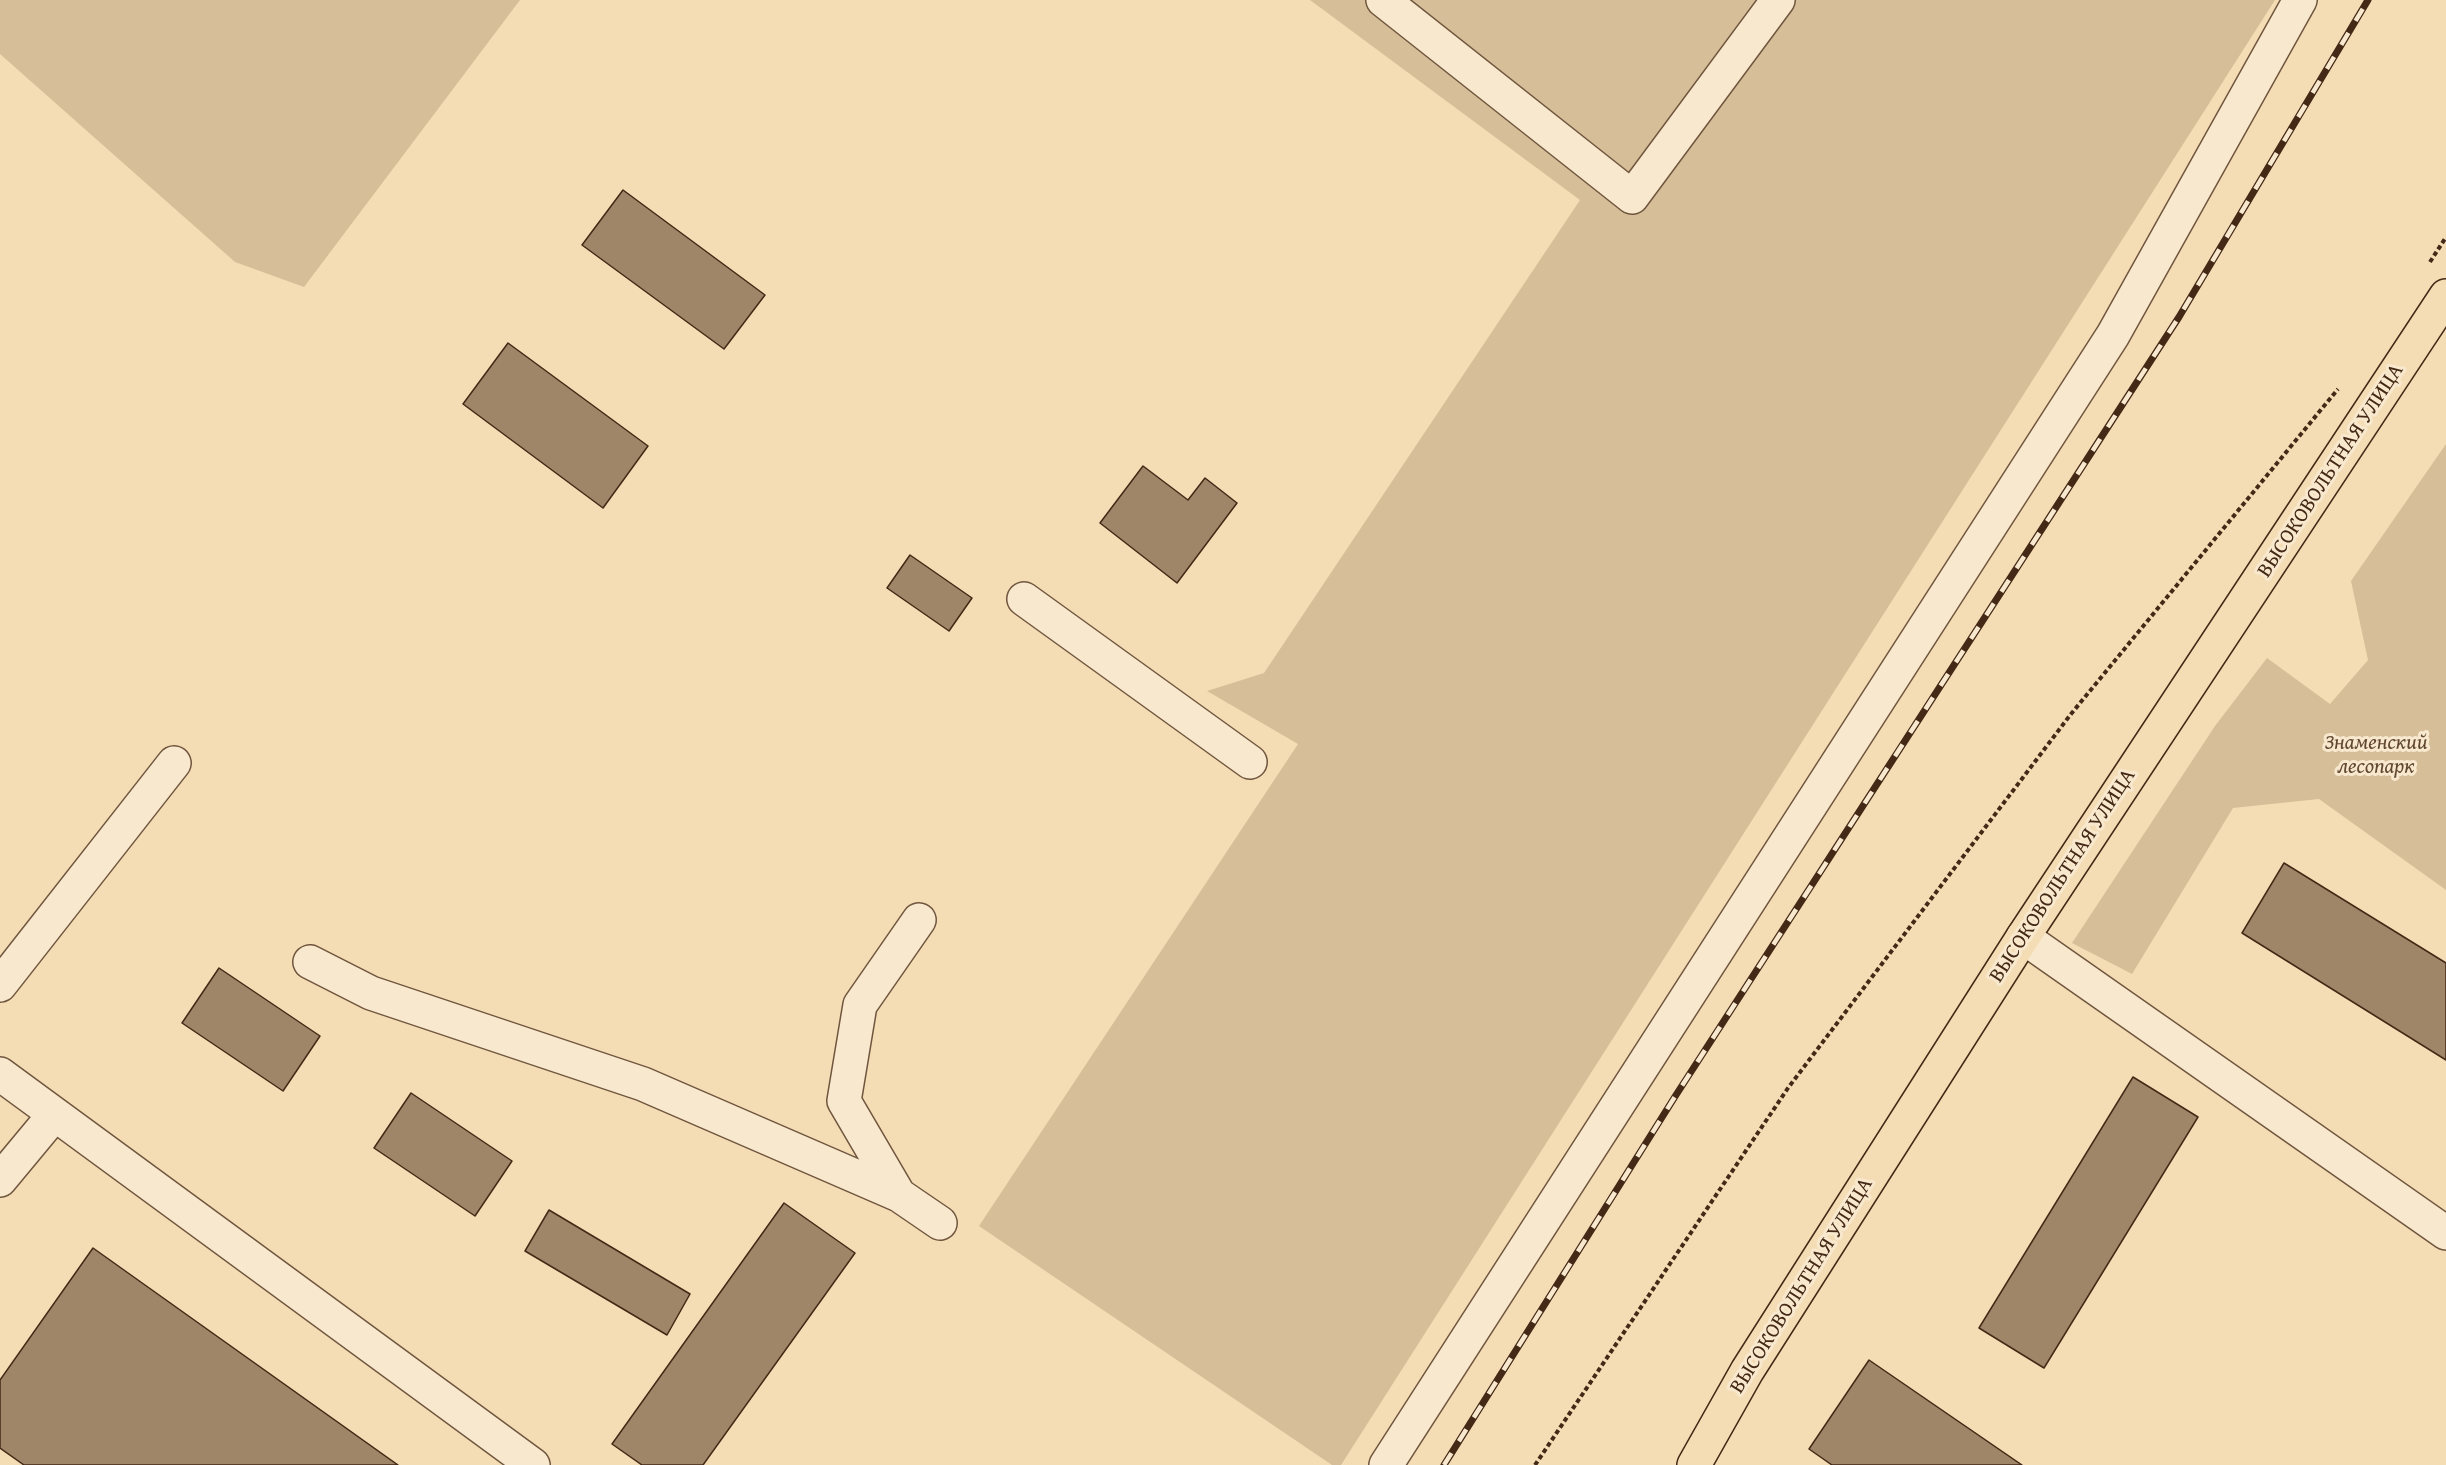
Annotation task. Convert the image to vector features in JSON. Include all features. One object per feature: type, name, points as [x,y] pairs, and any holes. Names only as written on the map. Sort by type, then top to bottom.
[{"type":"main road","name":"ВЫСОКОВОЛЬТНАЯ УЛИЦА","points":[[1694,1465],[1747,1371],[2023,937],[2446,296]]},
{"type":"street","points":[[1383,0],[1632,197],[1778,0]]},
{"type":"street","points":[[1386,1465],[2113,334],[2300,0]]},
{"type":"street","points":[[1024,599],[1250,762]]},
{"type":"street","points":[[0,985],[174,763]]},
{"type":"street","points":[[899,1195],[844,1101],[860,1005],[919,920]]},
{"type":"street","points":[[2023,937],[2446,1233]]},
{"type":"street","points":[[310,962],[371,993],[643,1084],[899,1195],[940,1223]]},
{"type":"street","points":[[0,1074],[533,1465]]},
{"type":"street","points":[[0,1180],[54,1115]]},
{"type":"path","points":[[2427,266],[2446,237]]},
{"type":"path","points":[[1535,1465],[1788,1088],[2071,714],[2344,381]]},
{"type":"green space","points":[[0,0],[520,0],[304,287],[235,262],[0,54]]},
{"type":"green space","points":[[1310,0],[2275,0],[1341,1465],[1332,1465],[979,1226],[1298,744],[1207,691],[1264,673],[1580,200]]},
{"type":"green space","name":"Знаменский лесопарк","points":[[2446,444],[2446,890],[2319,799],[2233,808],[2132,974],[2072,943],[2215,726],[2267,658],[2330,704],[2368,660],[2351,581]]},
{"type":"building","points":[[623,190],[765,295],[724,349],[582,245]]},
{"type":"building","points":[[508,343],[648,446],[603,508],[463,404]]},
{"type":"building","points":[[1143,466],[1188,500],[1205,478],[1237,503],[1177,583],[1100,523]]},
{"type":"building","points":[[910,555],[972,598],[949,631],[887,588]]},
{"type":"building","points":[[2284,863],[2446,963],[2446,1060],[2242,933]]},
{"type":"building","points":[[219,968],[320,1036],[283,1091],[182,1023]]},
{"type":"building","points":[[2133,1077],[2198,1117],[2044,1368],[1979,1328]]},
{"type":"building","points":[[411,1093],[512,1161],[475,1216],[374,1148]]},
{"type":"building","points":[[784,1203],[855,1253],[703,1465],[642,1465],[612,1444]]},
{"type":"building","points":[[549,1210],[690,1294],[667,1335],[525,1251]]},
{"type":"building","points":[[93,1248],[398,1465],[24,1465],[0,1448],[0,1380]]},
{"type":"building","points":[[1869,1360],[2022,1465],[1832,1465],[1809,1449]]},
{"type":"railway","points":[[1444,1465],[1676,1095],[2179,317],[2368,0]]}]
